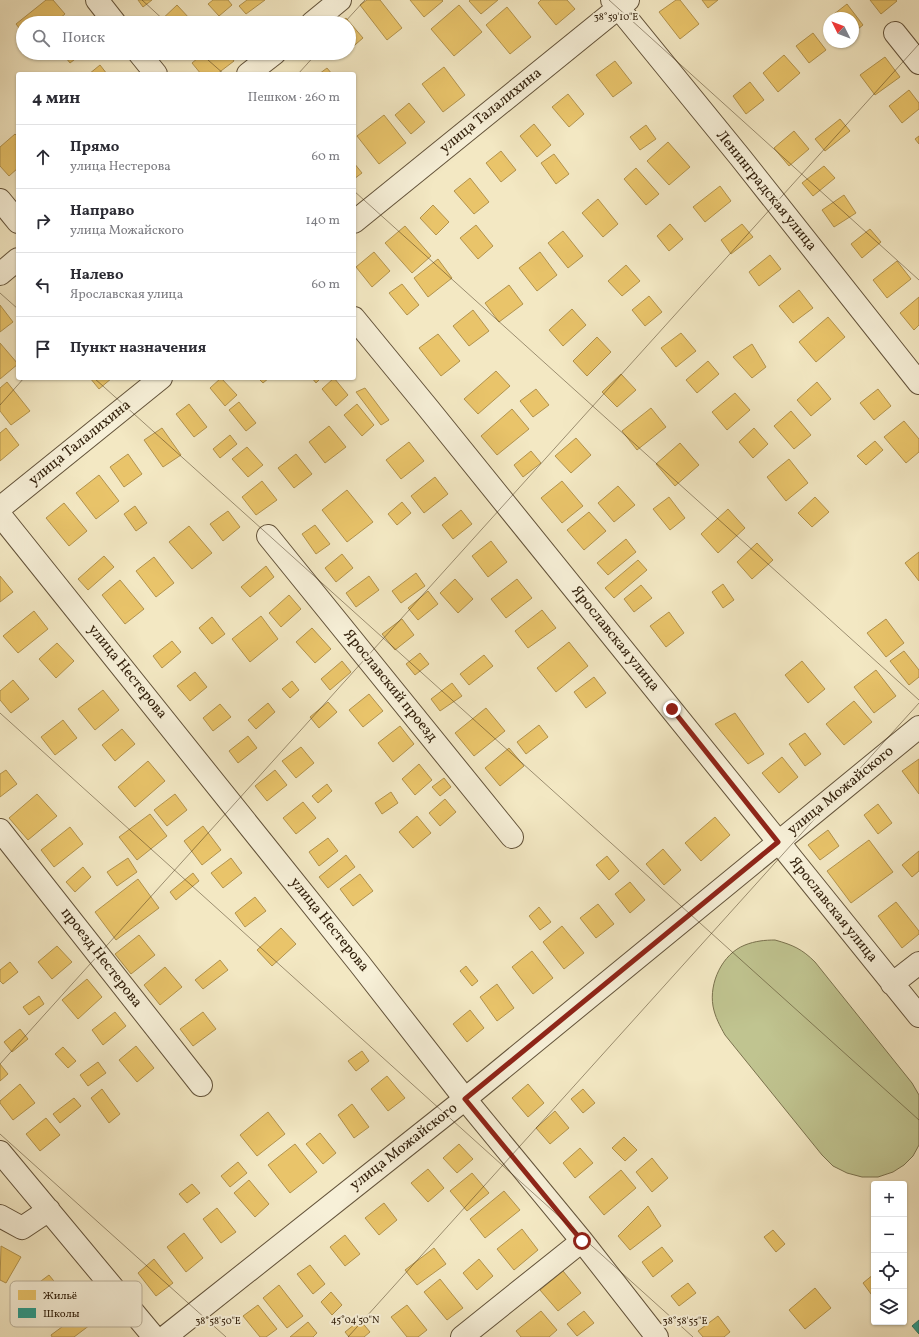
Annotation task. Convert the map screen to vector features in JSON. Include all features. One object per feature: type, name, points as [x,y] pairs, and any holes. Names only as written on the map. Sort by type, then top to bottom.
[{"type":"street","points":[[97,0],[110,16]]},
{"type":"street","points":[[321,16],[340,0]]},
{"type":"street","name":"улица Талалихина","points":[[356,220],[619,3]]},
{"type":"street","name":"Ленинградская улица","points":[[619,3],[919,383]]},
{"type":"street","points":[[895,33],[919,63]]},
{"type":"street","points":[[145,60],[154,72]]},
{"type":"street","points":[[250,72],[265,60]]},
{"type":"street","points":[[0,200],[16,220]]},
{"type":"street","points":[[0,274],[16,261]]},
{"type":"street","name":"Ярославская улица","points":[[356,320],[919,1016]]},
{"type":"street","name":"улица Талалихина","points":[[0,508],[159,380]]},
{"type":"street","name":"улица Нестерова","points":[[0,515],[359,963],[465,1099],[582,1241],[657,1337]]},
{"type":"street","name":"Ярославский проезд","points":[[268,536],[512,837]]},
{"type":"street","name":"улица Можайского","points":[[165,1337],[465,1099],[919,727]]},
{"type":"street","name":"проезд Нестерова","points":[[0,830],[201,1086]]},
{"type":"street","points":[[892,984],[919,963]]},
{"type":"street","points":[[0,1152],[108,1281]]},
{"type":"street","points":[[0,1216],[22,1228],[49,1210]]},
{"type":"street","points":[[462,1337],[582,1241]]},
{"type":"street","points":[[142,1322],[154,1337]]},
{"type":"green space","points":[[775,940],[797,948],[815,962],[912,1083],[919,1095],[919,1145],[913,1156],[904,1165],[893,1172],[878,1177],[862,1177],[847,1173],[833,1166],[822,1155],[725,1035],[716,1018],[712,997],[713,988],[715,979],[724,962],[737,949],[745,945],[760,941]]},
{"type":"building: Жильё","points":[[46,0],[53,0],[65,14],[63,16],[26,16]]},
{"type":"building: Жильё","points":[[138,0],[152,0],[143,7]]},
{"type":"building: Жильё","points":[[213,0],[228,0],[232,5],[219,16],[208,4]]},
{"type":"building: Жильё","points":[[247,0],[265,0],[246,14],[239,6]]},
{"type":"building: Жильё","points":[[367,0],[380,0],[402,28],[387,40],[360,5]]},
{"type":"building: Жильё","points":[[410,0],[442,0],[443,1],[424,17]]},
{"type":"building: Жильё","points":[[498,0],[481,14],[469,1]]},
{"type":"building: Жильё","points":[[541,0],[567,0],[575,9],[556,25],[538,3]]},
{"type":"building: Жильё","points":[[676,0],[680,0],[699,24],[680,39],[659,12]]},
{"type":"building: Жильё","points":[[702,0],[718,0],[708,8]]},
{"type":"building: Жильё","points":[[870,0],[896,0],[897,1],[881,14]]},
{"type":"building: Жильё","points":[[847,4],[853,12],[837,12]]},
{"type":"building: Жильё","points":[[177,5],[187,16],[165,16]]},
{"type":"building: Жильё","points":[[459,5],[482,32],[454,56],[431,29]]},
{"type":"building: Жильё","points":[[507,7],[531,37],[510,54],[486,25]]},
{"type":"building: Жильё","points":[[859,20],[863,25],[859,28]]},
{"type":"building: Жильё","points":[[356,30],[363,38],[356,44]]},
{"type":"building: Жильё","points":[[813,33],[826,50],[809,63],[796,46]]},
{"type":"building: Жильё","points":[[784,55],[800,73],[778,92],[763,73]]},
{"type":"building: Жильё","points":[[885,57],[900,77],[875,95],[860,75]]},
{"type":"building: Жильё","points":[[196,60],[234,61],[220,72],[199,72],[192,63]]},
{"type":"building: Жильё","points":[[615,61],[632,83],[613,97],[596,75]]},
{"type":"building: Жильё","points":[[100,65],[105,72],[91,72]]},
{"type":"building: Жильё","points":[[444,67],[465,95],[443,112],[422,84]]},
{"type":"building: Жильё","points":[[327,68],[330,72],[322,72]]},
{"type":"building: Жильё","points":[[750,82],[764,100],[746,114],[733,96]]},
{"type":"building: Жильё","points":[[909,90],[919,103],[919,109],[902,123],[889,106]]},
{"type":"building: Жильё","points":[[568,94],[584,114],[569,127],[552,107]]},
{"type":"building: Жильё","points":[[409,103],[425,122],[411,134],[395,115]]},
{"type":"building: Жильё","points":[[384,115],[406,143],[379,164],[357,136]]},
{"type":"building: Жильё","points":[[840,119],[850,131],[825,151],[815,139]]},
{"type":"building: Жильё","points":[[534,124],[551,145],[537,157],[520,136]]},
{"type":"building: Жильё","points":[[646,125],[656,139],[640,150],[630,137]]},
{"type":"building: Жильё","points":[[794,131],[809,149],[789,166],[774,148]]},
{"type":"building: Жильё","points":[[15,134],[16,135],[16,170],[9,176],[0,166],[0,147]]},
{"type":"building: Жильё","points":[[919,136],[919,144],[915,139]]},
{"type":"building: Жильё","points":[[668,142],[690,167],[669,185],[647,161]]},
{"type":"building: Жильё","points":[[501,151],[516,170],[501,182],[486,163]]},
{"type":"building: Жильё","points":[[554,154],[569,174],[556,184],[541,163]]},
{"type":"building: Жильё","points":[[356,166],[362,173],[356,178]]},
{"type":"building: Жильё","points":[[824,166],[835,178],[813,196],[802,183]]},
{"type":"building: Жильё","points":[[636,168],[659,194],[646,205],[624,179]]},
{"type":"building: Жильё","points":[[470,178],[489,202],[474,214],[454,191]]},
{"type":"building: Жильё","points":[[720,186],[731,201],[705,222],[693,207]]},
{"type":"building: Жильё","points":[[844,195],[856,213],[834,227],[822,210]]},
{"type":"building: Жильё","points":[[598,199],[618,224],[603,237],[582,213]]},
{"type":"building: Жильё","points":[[433,205],[449,222],[436,235],[420,218]]},
{"type":"building: Жильё","points":[[670,224],[683,239],[669,251],[657,236]]},
{"type":"building: Жильё","points":[[742,224],[753,237],[731,254],[721,240]]},
{"type":"building: Жильё","points":[[476,225],[493,246],[478,259],[460,238]]},
{"type":"building: Жильё","points":[[405,226],[431,256],[412,273],[385,243]]},
{"type":"building: Жильё","points":[[870,229],[881,242],[862,258],[851,244]]},
{"type":"building: Жильё","points":[[563,231],[583,256],[568,268],[548,243]]},
{"type":"building: Жильё","points":[[374,252],[390,271],[372,287],[356,267]]},
{"type":"building: Жильё","points":[[540,252],[557,275],[537,291],[519,268]]},
{"type":"building: Жильё","points":[[770,255],[781,269],[759,286],[749,272]]},
{"type":"building: Жильё","points":[[438,259],[452,278],[428,297],[414,278]]},
{"type":"building: Жильё","points":[[897,261],[911,279],[887,298],[873,280]]},
{"type":"building: Жильё","points":[[626,265],[640,281],[622,296],[608,281]]},
{"type":"building: Жильё","points":[[402,284],[419,305],[407,315],[389,293]]},
{"type":"building: Жильё","points":[[509,285],[523,304],[499,322],[485,303]]},
{"type":"building: Жильё","points":[[799,290],[813,308],[793,323],[779,306]]},
{"type":"building: Жильё","points":[[649,296],[662,312],[645,326],[632,310]]},
{"type":"building: Жильё","points":[[919,297],[919,325],[914,330],[900,313]]},
{"type":"building: Жильё","points":[[0,305],[13,322],[0,332]]},
{"type":"building: Жильё","points":[[572,309],[586,325],[563,346],[549,330]]},
{"type":"building: Жильё","points":[[473,310],[489,331],[469,346],[453,326]]},
{"type":"building: Жильё","points":[[828,317],[845,337],[816,362],[799,342]]},
{"type":"building: Жильё","points":[[681,333],[696,351],[676,367],[661,348]]},
{"type":"building: Жильё","points":[[438,334],[460,361],[441,376],[419,348]]},
{"type":"building: Жильё","points":[[597,337],[611,352],[587,376],[573,361]]},
{"type":"building: Жильё","points":[[0,343],[16,362],[16,366],[0,379]]},
{"type":"building: Жильё","points":[[752,344],[766,367],[752,378],[733,357]]},
{"type":"building: Жильё","points":[[708,361],[719,374],[697,393],[686,380]]},
{"type":"building: Жильё","points":[[496,371],[510,386],[478,414],[464,399]]},
{"type":"building: Жильё","points":[[621,374],[636,390],[617,407],[602,392]]},
{"type":"building: Жильё","points":[[92,380],[110,380],[99,389]]},
{"type":"building: Жильё","points":[[219,380],[223,380],[237,395],[225,406],[210,388]]},
{"type":"building: Жильё","points":[[332,380],[336,380],[348,395],[336,406],[322,389]]},
{"type":"building: Жильё","points":[[7,382],[30,411],[11,425],[0,411],[0,388]]},
{"type":"building: Жильё","points":[[817,382],[831,399],[811,416],[797,400]]},
{"type":"building: Жильё","points":[[365,388],[389,420],[381,425],[356,392]]},
{"type":"building: Жильё","points":[[536,389],[549,405],[533,417],[520,401]]},
{"type":"building: Жильё","points":[[878,389],[891,406],[874,420],[860,403]]},
{"type":"building: Жильё","points":[[735,393],[750,410],[727,430],[712,412]]},
{"type":"building: Жильё","points":[[239,402],[256,423],[246,431],[229,410]]},
{"type":"building: Жильё","points":[[189,404],[207,427],[194,437],[176,414]]},
{"type":"building: Жильё","points":[[357,404],[374,425],[362,436],[344,415]]},
{"type":"building: Жильё","points":[[651,408],[666,427],[637,450],[622,431]]},
{"type":"building: Жильё","points":[[512,409],[529,429],[497,455],[481,436]]},
{"type":"building: Жильё","points":[[791,411],[811,435],[794,449],[774,426]]},
{"type":"building: Жильё","points":[[904,421],[919,439],[919,452],[906,463],[884,437]]},
{"type":"building: Жильё","points":[[329,426],[346,447],[325,463],[309,442]]},
{"type":"building: Жильё","points":[[6,428],[19,445],[0,461],[0,433]]},
{"type":"building: Жильё","points":[[162,428],[181,455],[163,467],[144,440]]},
{"type":"building: Жильё","points":[[754,428],[768,444],[753,458],[739,442]]},
{"type":"building: Жильё","points":[[230,435],[237,444],[220,458],[213,449]]},
{"type":"building: Жильё","points":[[576,438],[591,455],[571,473],[555,456]]},
{"type":"building: Жильё","points":[[875,441],[883,450],[866,465],[857,456]]},
{"type":"building: Жильё","points":[[409,442],[424,461],[401,479],[386,460]]},
{"type":"building: Жильё","points":[[680,443],[699,465],[675,486],[656,464]]},
{"type":"building: Жильё","points":[[247,447],[263,465],[248,477],[232,459]]},
{"type":"building: Жильё","points":[[531,451],[541,463],[523,477],[514,465]]},
{"type":"building: Жильё","points":[[128,454],[142,474],[124,487],[110,467]]},
{"type":"building: Жильё","points":[[296,454],[312,474],[294,488],[278,468]]},
{"type":"building: Жильё","points":[[789,459],[808,483],[786,501],[767,477]]},
{"type":"building: Жильё","points":[[99,475],[119,501],[96,519],[76,493]]},
{"type":"building: Жильё","points":[[435,477],[448,494],[424,513],[411,496]]},
{"type":"building: Жильё","points":[[262,481],[277,500],[256,515],[242,497]]},
{"type":"building: Жильё","points":[[562,481],[583,506],[562,523],[541,498]]},
{"type":"building: Жильё","points":[[618,486],[635,505],[614,522],[598,503]]},
{"type":"building: Жильё","points":[[347,490],[373,522],[347,542],[322,510]]},
{"type":"building: Жильё","points":[[669,497],[685,518],[670,530],[653,509]]},
{"type":"building: Жильё","points":[[815,497],[829,512],[812,527],[798,513]]},
{"type":"building: Жильё","points":[[402,502],[411,513],[397,525],[388,514]]},
{"type":"building: Жильё","points":[[64,503],[87,531],[69,546],[46,518]]},
{"type":"building: Жильё","points":[[135,506],[147,523],[136,531],[124,514]]},
{"type":"building: Жильё","points":[[728,509],[745,528],[718,553],[701,534]]},
{"type":"building: Жильё","points":[[461,510],[472,524],[453,539],[442,525]]},
{"type":"building: Жильё","points":[[228,511],[240,527],[223,541],[210,524]]},
{"type":"building: Жильё","points":[[589,512],[606,531],[584,550],[567,530]]},
{"type":"building: Жильё","points":[[315,525],[330,544],[316,554],[302,534]]},
{"type":"building: Жильё","points":[[189,526],[212,553],[192,569],[169,542]]},
{"type":"building: Жильё","points":[[626,539],[636,552],[608,575],[597,563]]},
{"type":"building: Жильё","points":[[491,541],[507,562],[488,577],[472,556]]},
{"type":"building: Жильё","points":[[757,543],[773,560],[752,579],[737,562]]},
{"type":"building: Жильё","points":[[919,552],[919,581],[905,563]]},
{"type":"building: Жильё","points":[[342,554],[353,568],[336,582],[325,568]]},
{"type":"building: Жильё","points":[[104,556],[114,567],[88,590],[78,579]]},
{"type":"building: Жильё","points":[[154,557],[174,583],[156,597],[136,571]]},
{"type":"building: Жильё","points":[[638,560],[647,570],[614,598],[605,588]]},
{"type":"building: Жильё","points":[[266,566],[274,577],[250,597],[241,587]]},
{"type":"building: Жильё","points":[[416,573],[425,586],[401,603],[392,591]]},
{"type":"building: Жильё","points":[[0,576],[13,592],[0,602]]},
{"type":"building: Жильё","points":[[369,576],[379,590],[356,607],[346,593]]},
{"type":"building: Жильё","points":[[455,579],[473,599],[458,613],[440,593]]},
{"type":"building: Жильё","points":[[517,579],[532,598],[506,618],[491,599]]},
{"type":"building: Жильё","points":[[120,580],[144,609],[125,624],[102,595]]},
{"type":"building: Жильё","points":[[723,584],[734,600],[723,608],[712,592]]},
{"type":"building: Жильё","points":[[641,585],[652,598],[634,612],[624,599]]},
{"type":"building: Жильё","points":[[428,591],[438,604],[418,620],[408,608]]},
{"type":"building: Жильё","points":[[289,595],[301,609],[281,627],[269,613]]},
{"type":"building: Жильё","points":[[542,610],[556,628],[528,648],[515,631]]},
{"type":"building: Жильё","points":[[34,611],[48,629],[18,653],[3,636]]},
{"type":"building: Жильё","points":[[669,612],[684,633],[666,647],[650,626]]},
{"type":"building: Жильё","points":[[261,616],[278,639],[250,662],[232,639]]},
{"type":"building: Жильё","points":[[212,617],[225,634],[212,644],[199,628]]},
{"type":"building: Жильё","points":[[402,619],[414,635],[395,650],[382,634]]},
{"type":"building: Жильё","points":[[886,619],[904,643],[886,657],[867,633]]},
{"type":"building: Жильё","points":[[312,628],[331,649],[315,663],[296,642]]},
{"type":"building: Жильё","points":[[172,641],[181,652],[162,668],[153,656]]},
{"type":"building: Жильё","points":[[569,642],[588,666],[556,692],[537,668]]},
{"type":"building: Жильё","points":[[57,643],[74,661],[56,678],[39,659]]},
{"type":"building: Жильё","points":[[904,651],[919,670],[919,677],[909,685],[890,661]]},
{"type":"building: Жильё","points":[[420,653],[429,664],[415,675],[406,664]]},
{"type":"building: Жильё","points":[[484,655],[493,666],[469,685],[460,674]]},
{"type":"building: Жильё","points":[[342,661],[351,672],[330,690],[321,679]]},
{"type":"building: Жильё","points":[[802,661],[825,689],[808,703],[785,675]]},
{"type":"building: Жильё","points":[[876,670],[896,696],[874,713],[854,687]]},
{"type":"building: Жильё","points":[[195,672],[207,687],[190,701],[177,686]]},
{"type":"building: Жильё","points":[[594,677],[606,693],[586,708],[574,692]]},
{"type":"building: Жильё","points":[[13,680],[29,699],[11,713],[0,700],[0,691]]},
{"type":"building: Жильё","points":[[292,681],[299,690],[290,698],[282,689]]},
{"type":"building: Жильё","points":[[452,683],[462,696],[440,711],[431,699]]},
{"type":"building: Жильё","points":[[103,690],[119,710],[95,730],[78,709]]},
{"type":"building: Жильё","points":[[369,694],[383,711],[363,727],[349,710]]},
{"type":"building: Жильё","points":[[854,701],[872,722],[844,745],[826,724]]},
{"type":"building: Жильё","points":[[328,702],[337,712],[319,728],[310,717]]},
{"type":"building: Жильё","points":[[268,703],[275,712],[256,729],[248,720]]},
{"type":"building: Жильё","points":[[220,704],[231,717],[213,731],[203,718]]},
{"type":"building: Жильё","points":[[486,708],[505,731],[474,756],[455,733]]},
{"type":"building: Жильё","points":[[735,713],[764,754],[748,764],[715,724]]},
{"type":"building: Жильё","points":[[63,720],[77,738],[55,755],[41,737]]},
{"type":"building: Жильё","points":[[539,725],[548,737],[526,754],[517,742]]},
{"type":"building: Жильё","points":[[400,726],[414,744],[393,762],[378,743]]},
{"type":"building: Жильё","points":[[122,729],[135,744],[115,761],[102,745]]},
{"type":"building: Жильё","points":[[805,733],[821,754],[805,766],[789,744]]},
{"type":"building: Жильё","points":[[248,736],[257,748],[238,763],[229,751]]},
{"type":"building: Жильё","points":[[301,747],[314,763],[296,778],[282,761]]},
{"type":"building: Жильё","points":[[509,748],[524,766],[500,786],[485,768]]},
{"type":"building: Жильё","points":[[782,757],[798,777],[779,793],[762,773]]},
{"type":"building: Жильё","points":[[919,759],[919,794],[902,771]]},
{"type":"building: Жильё","points":[[148,761],[165,781],[135,807],[118,787]]},
{"type":"building: Жильё","points":[[419,764],[432,780],[415,795],[402,779]]},
{"type":"building: Жильё","points":[[6,770],[17,784],[0,797],[0,774]]},
{"type":"building: Жильё","points":[[275,770],[287,785],[267,801],[255,786]]},
{"type":"building: Жильё","points":[[444,778],[451,787],[440,796],[432,787]]},
{"type":"building: Жильё","points":[[327,784],[332,791],[318,803],[312,796]]},
{"type":"building: Жильё","points":[[391,792],[398,803],[382,814],[375,803]]},
{"type":"building: Жильё","points":[[37,794],[57,816],[28,840],[9,818]]},
{"type":"building: Жильё","points":[[175,794],[187,810],[167,826],[154,810]]},
{"type":"building: Жильё","points":[[445,799],[456,812],[440,826],[429,813]]},
{"type":"building: Жильё","points":[[303,802],[316,818],[296,834],[283,818]]},
{"type":"building: Жильё","points":[[878,804],[892,823],[878,834],[864,815]]},
{"type":"building: Жильё","points":[[150,814],[167,836],[137,860],[119,837]]},
{"type":"building: Жильё","points":[[417,816],[431,833],[413,848],[399,832]]},
{"type":"building: Жильё","points":[[715,817],[730,835],[701,861],[685,843]]},
{"type":"building: Жильё","points":[[203,826],[221,850],[202,865],[184,841]]},
{"type":"building: Жильё","points":[[70,827],[83,844],[54,867],[41,850]]},
{"type":"building: Жильё","points":[[828,830],[839,846],[820,860],[808,845]]},
{"type":"building: Жильё","points":[[328,838],[338,851],[319,866],[309,852]]},
{"type":"building: Жильё","points":[[869,840],[893,872],[851,903],[827,871]]},
{"type":"building: Жильё","points":[[663,849],[681,870],[664,885],[646,864]]},
{"type":"building: Жильё","points":[[919,851],[919,871],[912,877],[902,865]]},
{"type":"building: Жильё","points":[[346,855],[355,867],[328,888],[319,877]]},
{"type":"building: Жильё","points":[[607,856],[619,871],[609,880],[596,865]]},
{"type":"building: Жильё","points":[[128,858],[137,872],[117,886],[107,872]]},
{"type":"building: Жильё","points":[[231,858],[242,873],[223,888],[211,873]]},
{"type":"building: Жильё","points":[[83,867],[91,877],[75,892],[66,882]]},
{"type":"building: Жильё","points":[[193,873],[199,881],[176,900],[170,892]]},
{"type":"building: Жильё","points":[[360,874],[373,891],[353,906],[340,889]]},
{"type":"building: Жильё","points":[[138,879],[159,908],[116,940],[95,912]]},
{"type":"building: Жильё","points":[[630,882],[645,900],[630,913],[615,894]]},
{"type":"building: Жильё","points":[[255,897],[266,911],[245,927],[235,913]]},
{"type":"building: Жильё","points":[[896,902],[919,931],[919,934],[902,948],[878,916]]},
{"type":"building: Жильё","points":[[598,904],[614,924],[596,938],[580,918]]},
{"type":"building: Жильё","points":[[539,907],[551,922],[540,930],[529,916]]},
{"type":"building: Жильё","points":[[562,926],[584,953],[564,969],[543,942]]},
{"type":"building: Жильё","points":[[281,928],[296,944],[272,966],[257,950]]},
{"type":"building: Жильё","points":[[139,935],[155,955],[131,974],[115,954]]},
{"type":"building: Жильё","points":[[57,946],[72,962],[52,979],[38,962]]},
{"type":"building: Жильё","points":[[532,951],[553,978],[533,994],[512,967]]},
{"type":"building: Жильё","points":[[220,960],[228,970],[203,989],[195,980]]},
{"type":"building: Жильё","points":[[10,962],[18,972],[3,984],[0,981],[0,970]]},
{"type":"building: Жильё","points":[[466,966],[478,981],[472,986],[460,971]]},
{"type":"building: Жильё","points":[[165,967],[182,987],[160,1005],[144,985]]},
{"type":"building: Жильё","points":[[87,979],[102,997],[78,1019],[62,1000]]},
{"type":"building: Жильё","points":[[497,984],[514,1008],[497,1021],[480,997]]},
{"type":"building: Жильё","points":[[39,996],[44,1004],[29,1015],[23,1007]]},
{"type":"building: Жильё","points":[[470,1010],[484,1028],[467,1042],[453,1024]]},
{"type":"building: Жильё","points":[[115,1012],[126,1026],[103,1045],[92,1030]]},
{"type":"building: Жильё","points":[[203,1012],[216,1029],[193,1046],[180,1029]]},
{"type":"building: Жильё","points":[[20,1029],[28,1039],[12,1052],[4,1042]]},
{"type":"building: Жильё","points":[[136,1046],[154,1068],[137,1082],[119,1060]]},
{"type":"building: Жильё","points":[[63,1047],[76,1061],[68,1068],[55,1054]]},
{"type":"building: Жильё","points":[[362,1051],[369,1061],[356,1071],[348,1061]]},
{"type":"building: Жильё","points":[[98,1062],[106,1073],[88,1086],[80,1075]]},
{"type":"building: Жильё","points":[[0,1064],[8,1074],[0,1081]]},
{"type":"building: Жильё","points":[[387,1076],[405,1098],[388,1111],[371,1089]]},
{"type":"building: Жильё","points":[[20,1084],[35,1103],[13,1120],[0,1101]]},
{"type":"building: Жильё","points":[[528,1084],[544,1103],[528,1117],[512,1098]]},
{"type":"building: Жильё","points":[[102,1089],[120,1114],[109,1123],[91,1098]]},
{"type":"building: Жильё","points":[[583,1089],[595,1103],[583,1113],[571,1099]]},
{"type":"building: Жильё","points":[[74,1098],[81,1106],[60,1123],[53,1114]]},
{"type":"building: Жильё","points":[[352,1104],[369,1127],[354,1138],[338,1115]]},
{"type":"building: Жильё","points":[[555,1111],[569,1128],[550,1144],[536,1128]]},
{"type":"building: Жильё","points":[[268,1112],[285,1134],[257,1156],[240,1135]]},
{"type":"building: Жильё","points":[[46,1118],[60,1135],[40,1151],[26,1134]]},
{"type":"building: Жильё","points":[[320,1133],[336,1153],[323,1164],[306,1144]]},
{"type":"building: Жильё","points":[[624,1137],[637,1150],[625,1161],[612,1148]]},
{"type":"building: Жильё","points":[[295,1144],[317,1172],[290,1193],[268,1165]]},
{"type":"building: Жильё","points":[[459,1144],[473,1159],[457,1173],[443,1158]]},
{"type":"building: Жильё","points":[[580,1148],[593,1163],[575,1178],[563,1163]]},
{"type":"building: Жильё","points":[[652,1158],[668,1178],[652,1192],[636,1172]]},
{"type":"building: Жильё","points":[[238,1162],[247,1173],[230,1187],[221,1176]]},
{"type":"building: Жильё","points":[[428,1169],[444,1188],[428,1202],[411,1183]]},
{"type":"building: Жильё","points":[[621,1170],[636,1188],[604,1215],[589,1197]]},
{"type":"building: Жильё","points":[[472,1173],[489,1193],[467,1211],[450,1191]]},
{"type":"building: Жильё","points":[[249,1180],[269,1204],[255,1217],[234,1193]]},
{"type":"building: Жильё","points":[[192,1184],[200,1193],[187,1203],[179,1194]]},
{"type":"building: Жильё","points":[[504,1191],[520,1210],[485,1238],[470,1219]]},
{"type":"building: Жильё","points":[[384,1203],[397,1220],[379,1235],[365,1218]]},
{"type":"building: Жильё","points":[[648,1206],[661,1226],[630,1250],[618,1236]]},
{"type":"building: Жильё","points":[[217,1208],[236,1232],[221,1243],[203,1219]]},
{"type":"building: Жильё","points":[[522,1229],[538,1250],[514,1270],[497,1249]]},
{"type":"building: Жильё","points":[[773,1230],[785,1244],[776,1252],[764,1237]]},
{"type":"building: Жильё","points":[[184,1233],[203,1258],[186,1272],[167,1247]]},
{"type":"building: Жильё","points":[[345,1235],[360,1254],[345,1266],[330,1247]]},
{"type":"building: Жильё","points":[[1,1246],[21,1257],[6,1283],[0,1280]]},
{"type":"building: Жильё","points":[[662,1247],[673,1261],[653,1277],[642,1262]]},
{"type":"building: Жильё","points":[[434,1248],[446,1264],[417,1285],[405,1270]]},
{"type":"building: Жильё","points":[[154,1259],[173,1283],[156,1296],[138,1273]]},
{"type":"building: Жильё","points":[[479,1259],[493,1276],[477,1290],[463,1273]]},
{"type":"building: Жильё","points":[[310,1265],[325,1284],[313,1294],[297,1274]]},
{"type":"building: Жильё","points":[[563,1271],[581,1293],[558,1311],[540,1290]]},
{"type":"building: Жильё","points":[[49,1275],[54,1281],[41,1281]]},
{"type":"building: Жильё","points":[[871,1276],[871,1294],[863,1283]]},
{"type":"building: Жильё","points":[[440,1279],[463,1308],[447,1320],[424,1292]]},
{"type":"building: Жильё","points":[[688,1283],[696,1293],[679,1306],[671,1296]]},
{"type":"building: Жильё","points":[[279,1285],[303,1316],[287,1328],[263,1298]]},
{"type":"building: Жильё","points":[[815,1288],[831,1308],[805,1329],[789,1310]]},
{"type":"building: Жильё","points":[[331,1292],[342,1305],[332,1315],[321,1302]]},
{"type":"building: Жильё","points":[[258,1305],[277,1329],[266,1337],[260,1337],[243,1316]]},
{"type":"building: Жильё","points":[[407,1305],[427,1330],[418,1337],[407,1337],[391,1317]]},
{"type":"building: Жильё","points":[[541,1311],[557,1330],[549,1337],[521,1337],[516,1331]]},
{"type":"building: Жильё","points":[[584,1311],[594,1323],[577,1336],[567,1324]]},
{"type":"building: Жильё","points":[[718,1316],[730,1332],[724,1337],[703,1337],[698,1331]]},
{"type":"building: Жильё","points":[[360,1320],[370,1332],[364,1337],[349,1337],[345,1332]]},
{"type":"building: Жильё","points":[[308,1322],[317,1333],[313,1337],[290,1337]]},
{"type":"building: Жильё","points":[[62,1327],[87,1327],[74,1337],[52,1337],[51,1335]]},
{"type":"building: Школы","points":[[919,1320],[919,1334],[912,1326]]},
{"type":"route","points":[[582,1241],[465,1099],[778,842],[672,709]]}]
